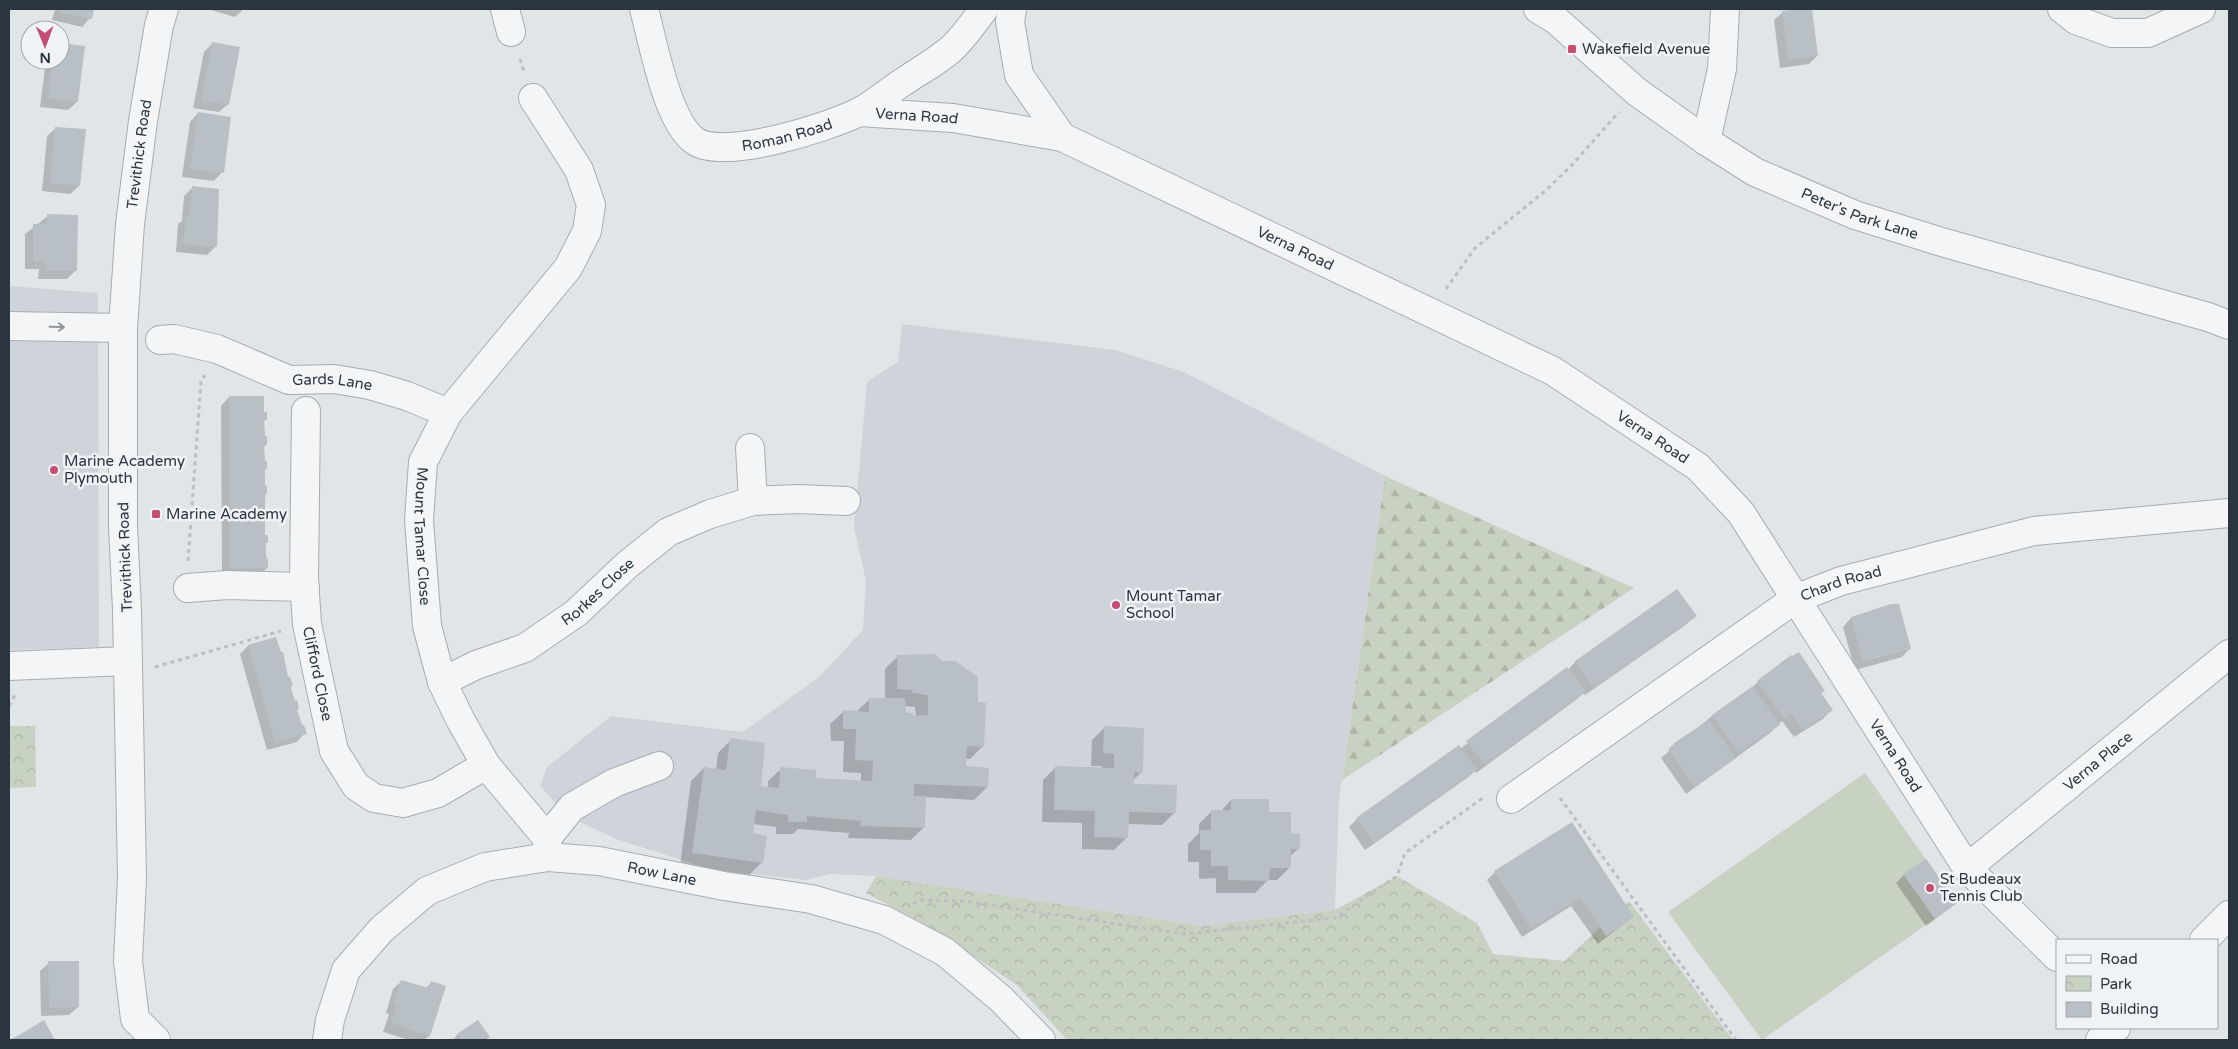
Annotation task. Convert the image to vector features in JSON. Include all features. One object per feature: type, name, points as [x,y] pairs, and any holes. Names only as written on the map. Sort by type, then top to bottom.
[{"type":"street","name":"Trevithick Road","points":[[156,1040],[135,1019],[128,961],[132,878],[123,526],[123,328],[130,224],[143,121],[159,25],[164,9]]},
{"type":"street","name":"Roman Road","points":[[644,9],[663,82],[682,128],[700,144],[718,149],[742,147],[801,133],[859,112],[951,49],[984,9]]},
{"type":"street","points":[[1012,9],[1010,22],[1019,74],[1062,137]]},
{"type":"street","name":"Peter's Park Lane","points":[[1538,9],[1556,20],[1637,92],[1706,141],[1755,172],[1855,215],[2208,317],[2229,325]]},
{"type":"street","points":[[1706,141],[1722,69],[1726,9]]},
{"type":"street","points":[[2062,9],[2076,20],[2112,33],[2148,34],[2201,9]]},
{"type":"street","name":"Mount Tamar Close","points":[[533,98],[579,170],[590,205],[586,231],[568,268],[448,413],[423,462],[420,520],[427,626],[442,682],[486,765],[548,848]]},
{"type":"street","name":"Verna Road","points":[[859,112],[953,118],[1062,137],[1553,371],[1698,467],[1741,514],[1967,868],[2056,956]]},
{"type":"street","points":[[9,326],[123,328]]},
{"type":"street","name":"Gards Lane","points":[[160,340],[174,340],[216,349],[289,380],[334,379],[370,385],[407,396],[448,413]]},
{"type":"street","name":"Clifford Close","points":[[306,411],[305,587],[307,624],[334,750],[356,786],[374,798],[403,803],[438,793],[486,765]]},
{"type":"street","points":[[750,448],[753,501]]},
{"type":"street","name":"Rorkes Close","points":[[442,682],[476,665],[524,648],[576,613],[627,565],[668,532],[710,514],[753,501],[798,499],[846,501]]},
{"type":"street","name":"Chard Road","points":[[1511,799],[1795,598],[1841,582],[2034,531],[2229,513]]},
{"type":"street","points":[[188,588],[227,585],[305,587]]},
{"type":"street","name":"Verna Place","points":[[1967,868],[2229,654]]},
{"type":"street","points":[[9,666],[128,668]]},
{"type":"street","points":[[548,848],[572,807],[614,783],[658,766]]},
{"type":"street","name":"Row Lane","points":[[327,1040],[330,1020],[346,970],[382,929],[427,891],[485,867],[548,848],[599,861],[724,886],[811,899],[884,920],[945,952],[1001,999],[1040,1040]]},
{"type":"street","points":[[2205,939],[2229,914]]},
{"type":"street","points":[[2100,1040],[2115,1029]]},
{"type":"path","points":[[508,20],[533,98]]},
{"type":"path","points":[[1432,313],[1442,294],[1475,248],[1512,220],[1551,185],[1621,110]]},
{"type":"path","points":[[188,588],[201,381],[207,372]]},
{"type":"path","points":[[128,668],[307,624]]},
{"type":"path","points":[[1546,774],[1557,794],[1736,1040]]},
{"type":"path","points":[[884,920],[921,900],[963,901],[1185,934],[1336,918],[1397,876],[1405,853],[1488,794],[1511,799]]},
{"type":"shaded area","name":"Marine Academy Plymouth","points":[[9,286],[98,293],[99,647],[9,650]]},
{"type":"shaded area","name":"Mount Tamar School","points":[[902,324],[1115,350],[1184,372],[1385,476],[1339,799],[1335,910],[1203,926],[876,876],[830,874],[806,880],[713,870],[616,839],[567,816],[540,786],[547,767],[611,716],[743,732],[819,677],[863,630],[866,581],[854,527],[867,382],[898,362]]},
{"type":"green space","points":[[1385,476],[1634,588],[1342,780]]},
{"type":"green space","points":[[9,726],[35,726],[36,787],[9,788]]},
{"type":"green space","points":[[1865,773],[1957,903],[1762,1040],[1668,912]]},
{"type":"green space","points":[[876,876],[1203,926],[1335,910],[1397,876],[1477,923],[1493,954],[1564,961],[1629,901],[1733,1040],[1067,1040],[1017,985],[931,928],[866,893]]},
{"type":"building","points":[[60,9],[94,9],[92,19],[60,12]]},
{"type":"building","points":[[1812,9],[1818,56],[1788,60],[1782,11]]},
{"type":"building","points":[[212,42],[240,47],[229,105],[201,100]]},
{"type":"building","points":[[70,44],[85,46],[78,102],[48,98],[51,70],[70,70]]},
{"type":"building","points":[[198,112],[231,117],[224,173],[190,169]]},
{"type":"building","points":[[55,127],[86,129],[80,186],[50,183]]},
{"type":"building","points":[[192,186],[219,189],[217,247],[183,244],[186,215],[190,215]]},
{"type":"building","points":[[47,214],[78,215],[77,271],[46,271],[46,261],[33,261],[33,224],[47,224]]},
{"type":"building","points":[[229,396],[264,396],[264,412],[267,412],[267,420],[264,420],[267,445],[264,445],[265,461],[267,461],[267,469],[265,469],[267,494],[265,494],[265,510],[268,510],[268,519],[265,519],[265,535],[268,535],[268,543],[265,543],[268,568],[230,569]]},
{"type":"building","points":[[1677,589],[1697,616],[1594,688],[1575,661]]},
{"type":"building","points":[[1891,604],[1899,604],[1911,649],[1863,662],[1851,617]]},
{"type":"building","points":[[276,637],[281,652],[283,652],[288,677],[290,676],[293,686],[290,686],[295,701],[297,700],[299,709],[297,709],[307,734],[275,743],[248,645]]},
{"type":"building","points":[[1799,652],[1825,691],[1821,693],[1833,710],[1803,730],[1791,713],[1784,719],[1757,681],[1791,655]]},
{"type":"building","points":[[935,654],[942,661],[955,661],[978,677],[978,702],[986,703],[984,747],[967,746],[966,766],[989,768],[988,787],[914,784],[914,796],[926,796],[925,828],[860,826],[861,821],[807,816],[807,822],[788,822],[788,815],[756,810],[753,833],[767,836],[763,863],[692,853],[704,767],[726,770],[730,738],[765,743],[761,786],[779,788],[780,767],[816,770],[816,778],[872,781],[873,761],[855,760],[856,729],[843,729],[843,710],[869,712],[869,698],[905,698],[906,713],[913,713],[913,716],[928,715],[928,695],[912,693],[912,690],[897,689],[897,655]]},
{"type":"building","points":[[1567,667],[1586,692],[1485,765],[1466,741]]},
{"type":"building","points":[[1753,686],[1780,725],[1738,753],[1712,715]]},
{"type":"building","points":[[1709,720],[1736,758],[1695,787],[1668,749]]},
{"type":"building","points":[[1104,726],[1144,728],[1143,773],[1134,772],[1134,784],[1177,785],[1176,813],[1129,812],[1128,838],[1094,837],[1095,811],[1054,810],[1055,766],[1114,768],[1114,754],[1103,753]]},
{"type":"building","points":[[1459,745],[1477,770],[1374,843],[1356,818]]},
{"type":"building","points":[[1231,799],[1269,799],[1269,812],[1291,812],[1291,833],[1300,834],[1300,849],[1291,849],[1291,868],[1270,868],[1269,881],[1228,880],[1228,866],[1211,866],[1211,850],[1200,850],[1200,830],[1211,830],[1211,810],[1231,810]]},
{"type":"building","points":[[1572,822],[1634,917],[1606,936],[1580,898],[1531,929],[1494,871]]},
{"type":"building","name":"St Budeaux Tennis Club","points":[[1926,859],[1957,903],[1935,919],[1903,874]]},
{"type":"building","points":[[48,961],[79,961],[79,1007],[49,1008]]},
{"type":"building","points":[[401,980],[429,988],[431,981],[446,986],[430,1036],[391,1023],[397,1006],[393,1004]]},
{"type":"building","points":[[44,1020],[55,1040],[9,1040],[21,1034]]},
{"type":"building","points":[[478,1020],[490,1037],[485,1040],[461,1040],[457,1034]]},
{"type":"place","name":"Wakefield Avenue","points":[[1572,49]]},
{"type":"place","name":"Marine Academy Plymouth","points":[[54,470]]},
{"type":"place","name":"Marine Academy","points":[[156,514]]},
{"type":"place","name":"Mount Tamar School","points":[[1116,605]]},
{"type":"place","name":"St Budeaux Tennis Club","points":[[1930,888]]}]
